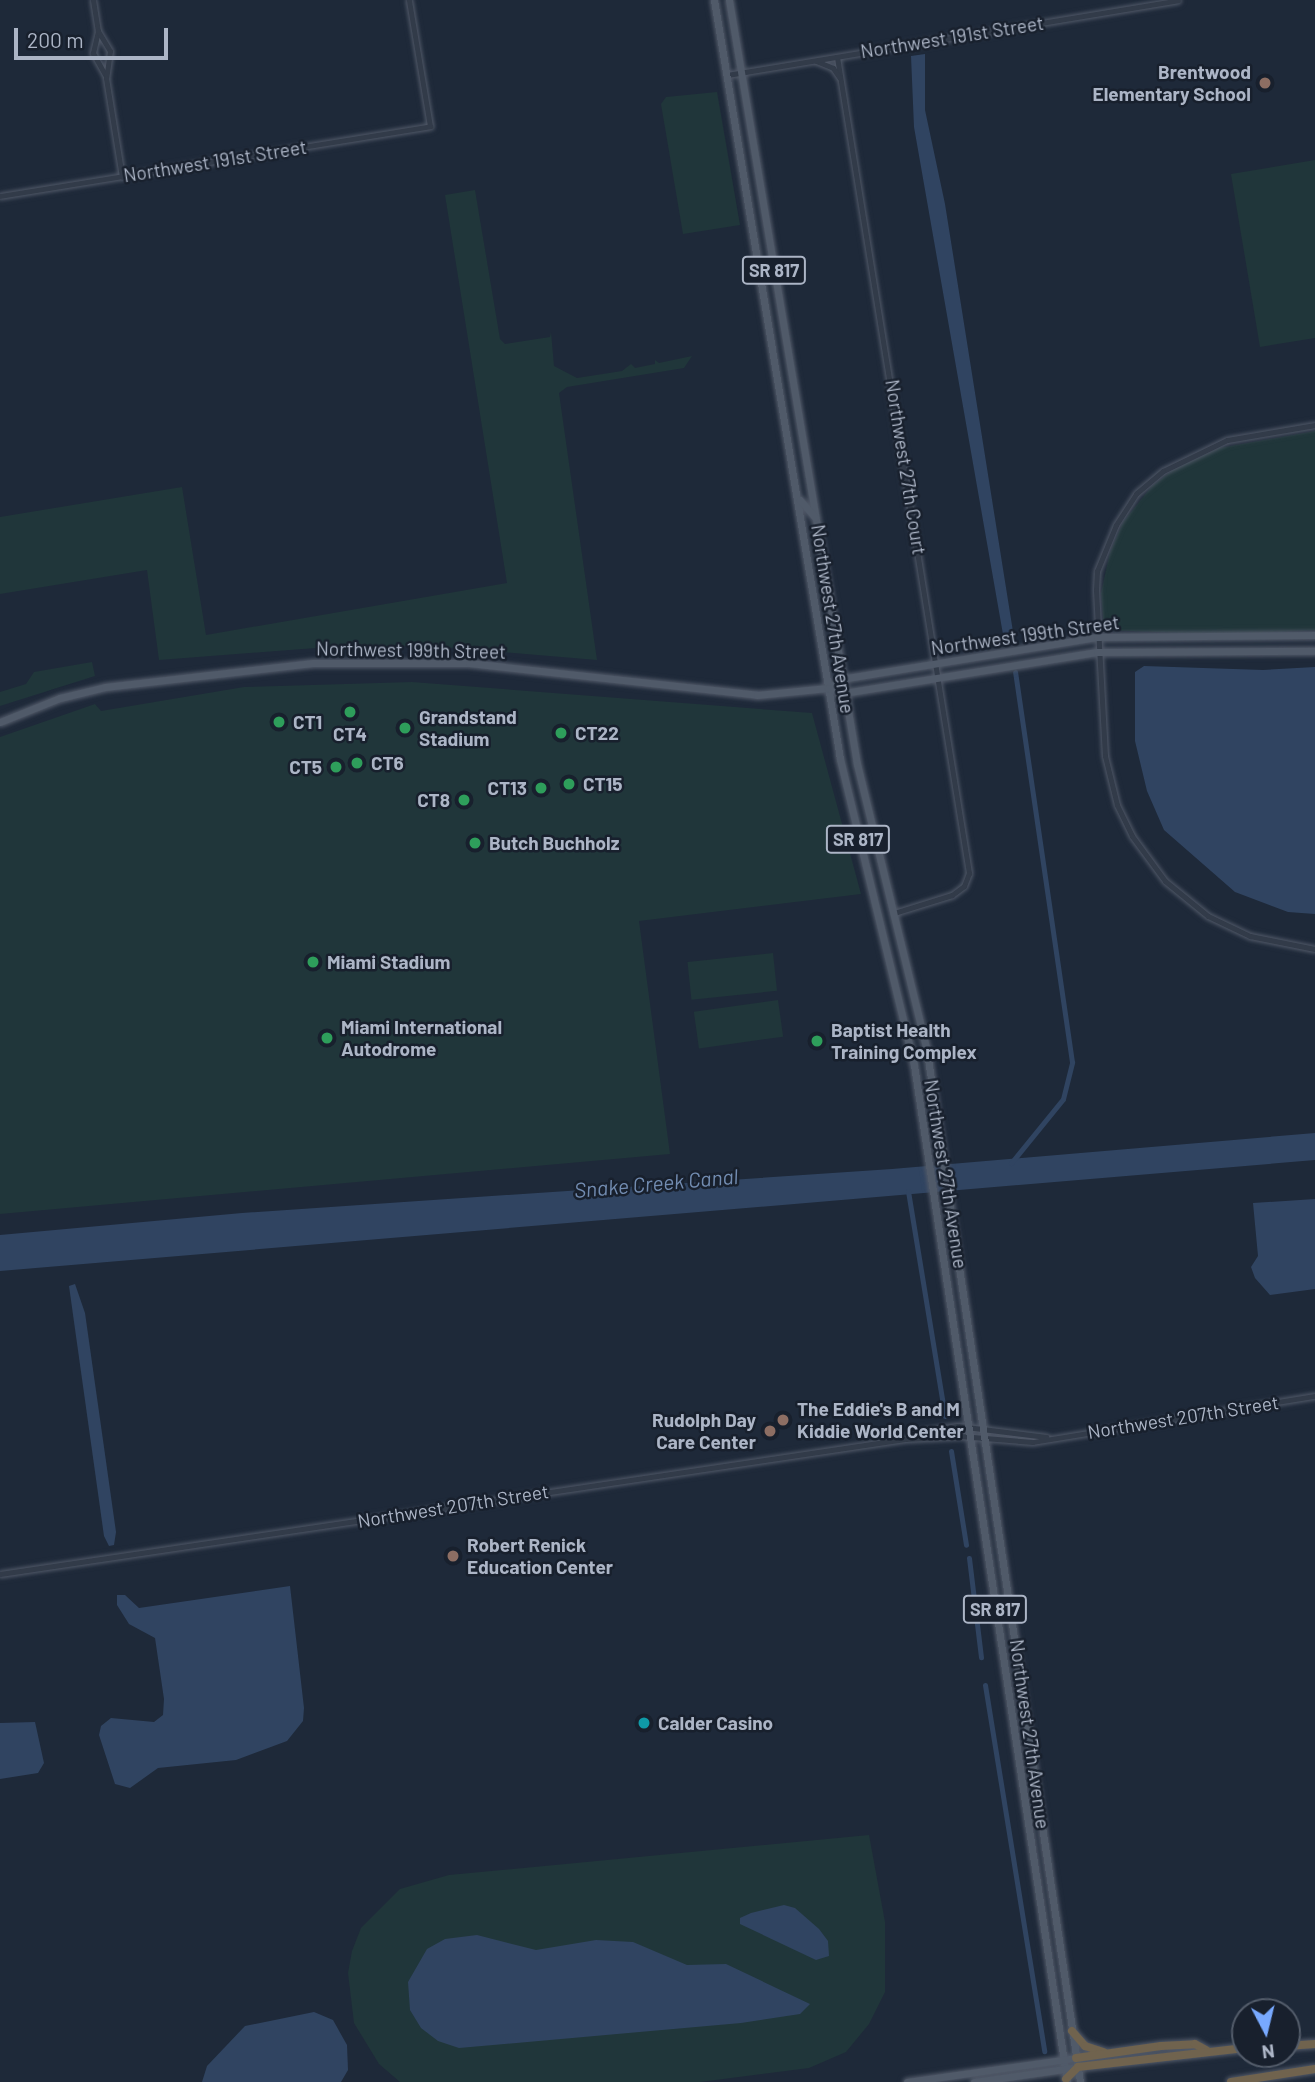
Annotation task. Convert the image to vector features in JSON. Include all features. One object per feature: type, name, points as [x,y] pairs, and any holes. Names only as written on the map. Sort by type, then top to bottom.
[{"type":"highway","points":[[1072,2031],[1084,2046],[1104,2052]]},
{"type":"highway","points":[[1066,2080],[1077,2063],[1104,2052],[1191,2044],[1206,2050]]},
{"type":"highway","points":[[1077,2063],[1231,2049]]},
{"type":"highway","points":[[1231,2082],[1315,2069]]},
{"type":"main road","name":"Northwest 27th Avenue","points":[[714,0],[828,688],[858,841],[898,988],[928,1159],[1064,2069]]},
{"type":"main road","name":"Northwest 27th Avenue","points":[[729,0],[841,679],[873,837],[913,986],[943,1157],[1077,2063]]},
{"type":"main road","points":[[796,493],[806,512],[815,517]]},
{"type":"main road","name":"Northwest 199th Street","points":[[828,688],[841,679],[1097,637],[1315,635]]},
{"type":"main road","name":"Northwest 199th Street","points":[[0,722],[60,698],[105,687],[313,663],[469,663],[738,694],[828,688],[844,692],[1097,652],[1315,651]]},
{"type":"main road","points":[[858,841],[873,837]]},
{"type":"main road","points":[[898,988],[913,986]]},
{"type":"main road","points":[[986,1548],[999,1546]]},
{"type":"main road","points":[[1045,1850],[1034,1865],[1049,1876]]},
{"type":"main road","points":[[1045,1954],[1052,1967],[1064,1972]]},
{"type":"main road","points":[[907,2082],[1061,2060],[1077,2063]]},
{"type":"main road","points":[[974,2082],[1064,2069],[1077,2063]]},
{"type":"main road","name":"SR 817","points":[[1077,2063],[1080,2082]]},
{"type":"main road","name":"SR 817","points":[[1064,2069],[1066,2080]]},
{"type":"street","points":[[93,0],[98,31],[97,58],[106,78]]},
{"type":"street","name":"Northwest 191st Street","points":[[0,196],[430,126],[409,0]]},
{"type":"street","name":"Northwest 191st Street","points":[[727,75],[1178,0]]},
{"type":"street","points":[[98,31],[106,44],[106,78],[122,177]]},
{"type":"street","points":[[96,45],[106,44]]},
{"type":"street","points":[[97,58],[108,57]]},
{"type":"street","name":"Northwest 27th Court","points":[[837,57],[938,662],[969,878],[951,895],[894,913]]},
{"type":"street","points":[[814,60],[833,68],[843,86]]},
{"type":"street","points":[[1315,425],[1227,440],[1176,462],[1136,494],[1116,525],[1097,571],[1097,652],[1105,755],[1117,805],[1152,866],[1208,916],[1250,936],[1315,949]]},
{"type":"street","name":"Northwest 207th Street","points":[[0,1574],[905,1438],[969,1438],[1032,1443],[1051,1437],[1315,1396]]},
{"type":"street","name":"Northwest 207th Street","points":[[905,1438],[918,1432],[968,1427],[1051,1437]]},
{"type":"green space","points":[[717,92],[740,225],[683,234],[661,104],[666,97]]},
{"type":"green space","points":[[1315,160],[1315,338],[1260,347],[1231,174]]},
{"type":"green space","points":[[475,190],[500,339],[505,344],[550,337],[551,332],[554,366],[577,378],[622,371],[631,364],[635,368],[655,364],[655,360],[659,363],[692,356],[684,368],[567,387],[559,393],[597,660],[431,646],[342,646],[159,660],[147,570],[0,594],[0,517],[182,487],[206,635],[507,583],[445,195]]},
{"type":"green space","points":[[1315,431],[1315,630],[1232,635],[1104,630],[1101,593],[1110,552],[1123,522],[1152,486],[1174,469],[1219,448]]},
{"type":"green space","points":[[92,662],[95,676],[0,706],[0,692],[26,684],[34,672]]},
{"type":"green space","name":"Miami International Autodrome","points":[[412,682],[812,713],[861,894],[639,921],[670,1154],[0,1214],[0,737],[95,704],[101,711],[244,687]]},
{"type":"green space","points":[[773,953],[777,991],[691,1000],[687,962]]},
{"type":"green space","points":[[778,1000],[783,1037],[699,1048],[694,1012]]},
{"type":"green space","points":[[869,1835],[885,1922],[885,1992],[869,2024],[846,2052],[809,2068],[700,2082],[400,2082],[379,2064],[354,2023],[348,1973],[352,1951],[361,1928],[400,1889],[449,1875]]},
{"type":"water","points":[[925,54],[925,110],[945,204],[1014,638],[1004,640],[914,127],[911,56]]},
{"type":"water","points":[[1144,666],[1263,670],[1315,667],[1315,914],[1288,912],[1235,892],[1164,830],[1147,791],[1135,741],[1135,672]]},
{"type":"water","name":"Snake Creek Canal","points":[[1315,1133],[1315,1160],[0,1271],[0,1235],[242,1213],[892,1169]]},
{"type":"water","points":[[1315,1199],[1315,1289],[1270,1295],[1255,1278],[1251,1267],[1258,1256],[1253,1203]]},
{"type":"water","points":[[75,1284],[85,1313],[116,1532],[114,1545],[109,1546],[104,1536],[69,1286]]},
{"type":"water","points":[[290,1586],[304,1708],[303,1721],[287,1741],[236,1760],[158,1768],[130,1788],[115,1784],[99,1735],[101,1726],[111,1718],[154,1722],[163,1715],[164,1699],[155,1638],[129,1624],[117,1605],[117,1595],[125,1595],[139,1608]]},
{"type":"water","points":[[35,1722],[44,1763],[38,1773],[0,1779],[0,1723]]},
{"type":"water","points":[[784,1905],[795,1908],[819,1929],[828,1941],[829,1956],[816,1960],[740,1924],[740,1918],[751,1913]]},
{"type":"water","points":[[477,1935],[536,1950],[596,1940],[633,1942],[687,1965],[726,1964],[810,2004],[800,2014],[741,2023],[459,2048],[438,2041],[421,2028],[410,2010],[408,1982],[427,1949],[445,1939]]},
{"type":"water","points":[[314,2012],[333,2020],[347,2045],[348,2070],[341,2082],[202,2082],[207,2066],[245,2026]]},
{"type":"waterway","points":[[1011,1163],[1063,1099],[1072,1062],[1015,672]]},
{"type":"waterway","points":[[908,1191],[945,1416]]},
{"type":"waterway","points":[[951,1451],[966,1545]]},
{"type":"waterway","points":[[969,1558],[981,1657]]},
{"type":"waterway","points":[[985,1685],[1044,2051]]},
{"type":"place","name":"Brentwood Elementary School","points":[[1265,83]]},
{"type":"place","name":"CT4","points":[[350,712]]},
{"type":"place","name":"CT1","points":[[279,722]]},
{"type":"place","name":"Grandstand Stadium","points":[[405,728]]},
{"type":"place","name":"CT22","points":[[561,733]]},
{"type":"place","name":"CT6","points":[[357,763]]},
{"type":"place","name":"CT5","points":[[336,767]]},
{"type":"place","name":"CT15","points":[[569,784]]},
{"type":"place","name":"CT13","points":[[541,788]]},
{"type":"place","name":"CT8","points":[[464,800]]},
{"type":"place","name":"Butch Buchholz","points":[[475,843]]},
{"type":"place","name":"Miami Stadium","points":[[313,962]]},
{"type":"place","name":"Miami International Autodrome","points":[[327,1038]]},
{"type":"place","name":"Baptist Health Training Complex","points":[[817,1041]]},
{"type":"place","name":"The Eddie's B and M Kiddie World Center","points":[[783,1420]]},
{"type":"place","name":"Rudolph Day Care Center","points":[[770,1431]]},
{"type":"place","name":"Robert Renick Education Center","points":[[453,1556]]},
{"type":"place","name":"Calder Casino","points":[[644,1723]]}]
